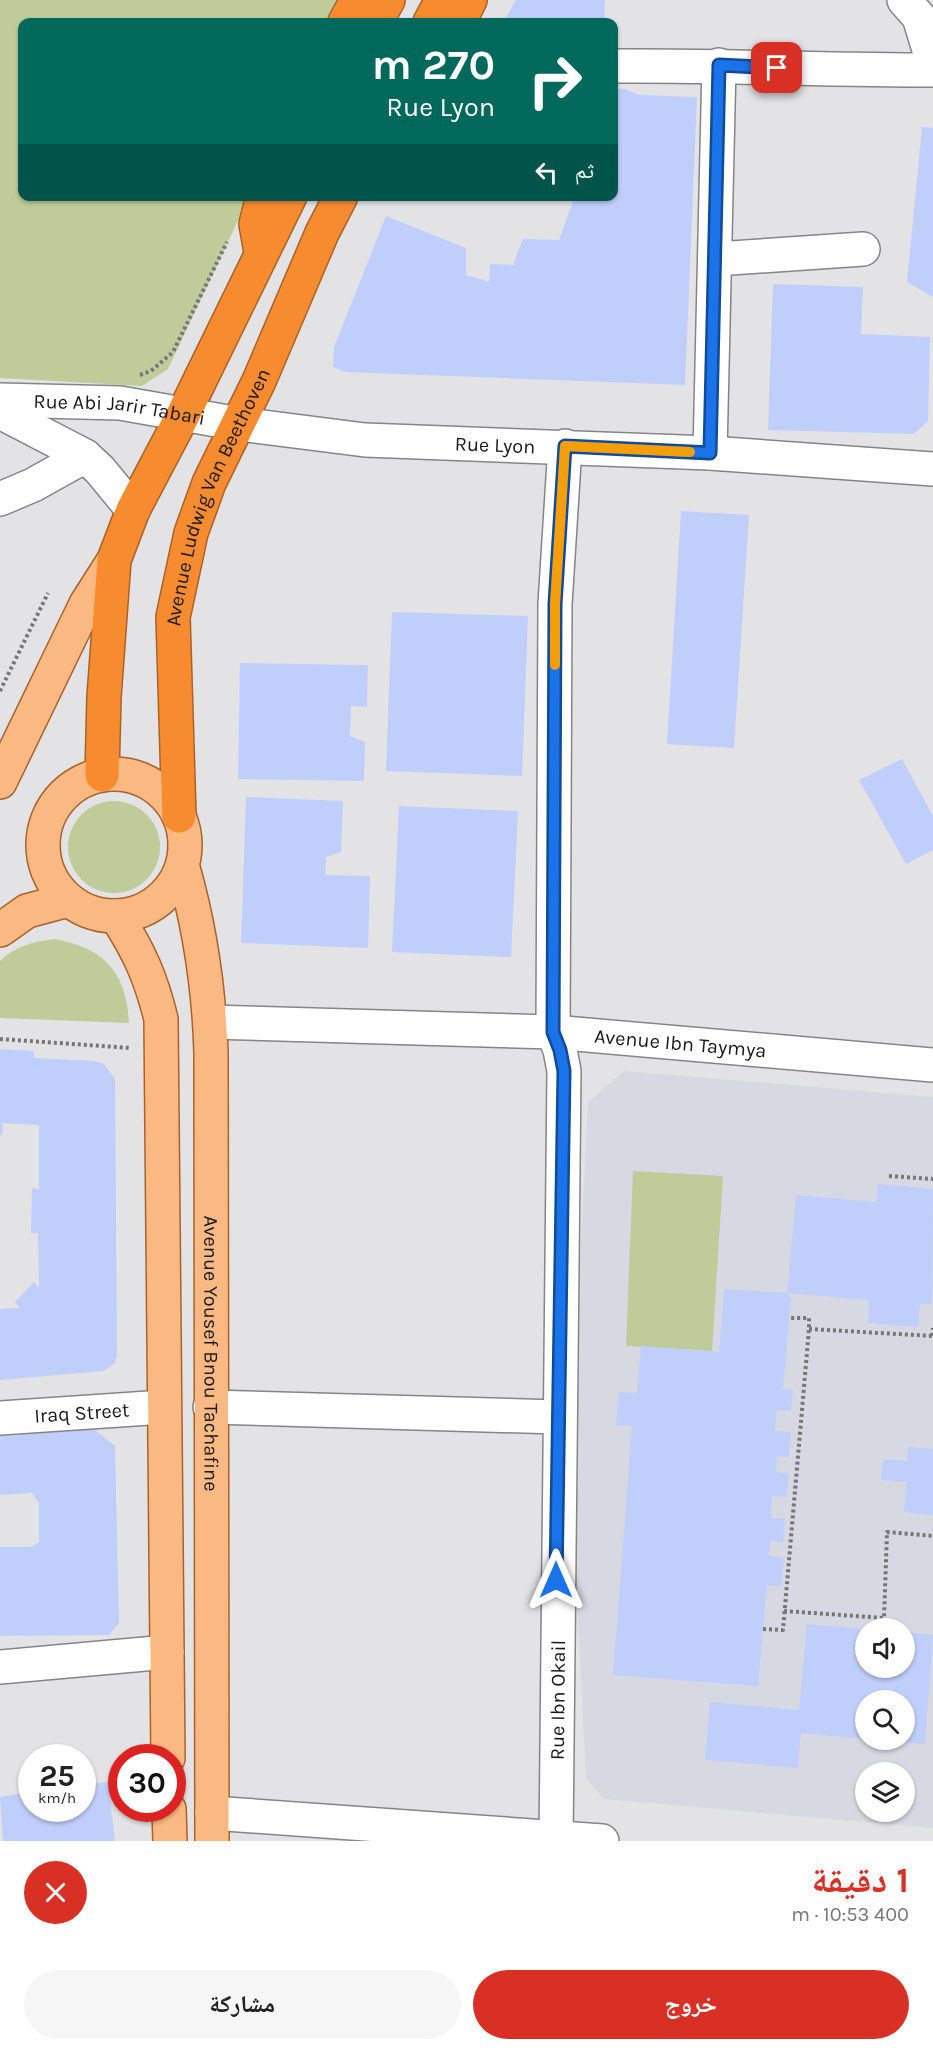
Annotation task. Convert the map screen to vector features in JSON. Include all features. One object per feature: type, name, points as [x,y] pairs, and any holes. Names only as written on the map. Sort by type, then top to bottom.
[{"type":"highway","points":[[347,18],[357,0]]},
{"type":"highway","points":[[378,18],[388,0]]},
{"type":"highway","points":[[432,18],[442,0]]},
{"type":"highway","points":[[461,18],[470,0]]},
{"type":"highway","points":[[261,252],[256,224],[262,201]]},
{"type":"highway","points":[[102,775],[104,697],[114,560],[133,510],[183,416],[287,201]]},
{"type":"highway","name":"Avenue Ludwig Van Beethoven","points":[[179,816],[174,617],[190,533],[209,483],[338,201]]},
{"type":"highway","points":[[308,270],[354,201]]},
{"type":"main road","points":[[0,782],[86,604],[114,560]]},
{"type":"main road","points":[[126,774],[148,782],[160,792],[179,816],[184,836],[183,868],[168,891],[153,904],[135,913],[116,916],[99,915],[68,900],[52,882],[44,861],[42,837],[49,815],[62,796],[80,782],[102,775],[126,774]]},
{"type":"main road","name":"Avenue Yousef Bnou Tachafine","points":[[183,868],[194,907],[210,1022],[212,1827]]},
{"type":"main road","points":[[0,930],[27,911],[68,900]]},
{"type":"main road","points":[[116,916],[140,953],[154,988],[161,1019],[168,1744]]},
{"type":"main road","points":[[169,1822],[170,1841]]},
{"type":"street","points":[[904,0],[919,16],[933,63]]},
{"type":"street","points":[[710,453],[719,65]]},
{"type":"street","points":[[618,66],[719,65],[816,70],[933,69]]},
{"type":"street","points":[[716,259],[863,249]]},
{"type":"street","name":"Rue Abi Jarir Tabari","points":[[0,400],[120,404],[238,424]]},
{"type":"street","name":"Rue Abi Jarir Tabari","points":[[0,412],[85,456],[100,470],[133,510]]},
{"type":"street","name":"Rue Lyon","points":[[238,424],[365,440],[710,453],[933,469]]},
{"type":"street","name":"Rue Ibn Okail","points":[[555,1839],[558,1417],[564,1071],[560,1050],[553,1032],[555,604],[565,446]]},
{"type":"street","points":[[0,499],[33,485],[85,456]]},
{"type":"street","name":"Avenue Ibn Taymya","points":[[210,1022],[553,1032],[933,1065]]},
{"type":"street","name":"Iraq Street","points":[[0,1418],[164,1407]]},
{"type":"street","points":[[210,1407],[558,1417]]},
{"type":"street","points":[[0,1667],[167,1652]]},
{"type":"street","points":[[212,1827],[602,1841]]},
{"type":"path","points":[[134,378],[151,371],[173,352],[229,238]]},
{"type":"path","points":[[0,691],[48,593]]},
{"type":"path","points":[[0,1039],[162,1050]]},
{"type":"path","points":[[889,1176],[933,1179]]},
{"type":"path","points":[[763,1629],[783,1630],[809,1329],[809,1318],[789,1318]]},
{"type":"path","points":[[809,1329],[933,1336],[933,1328]]},
{"type":"path","points":[[784,1611],[884,1618],[886,1532],[933,1536]]},
{"type":"shaded area","points":[[624,1071],[933,1097],[933,1828],[865,1822],[915,1822],[915,1762],[855,1762],[855,1821],[604,1799],[586,1778],[570,1469],[588,1102]]},
{"type":"green space","points":[[0,0],[345,0],[336,18],[18,18],[18,201],[247,201],[168,369],[142,386],[0,378]]},
{"type":"green space","points":[[114,801],[140,809],[152,821],[160,847],[152,873],[140,885],[114,893],[88,885],[76,873],[68,847],[76,821],[88,809]]},
{"type":"green space","points":[[54,939],[87,949],[110,965],[123,990],[129,1023],[0,1018],[0,961],[25,945]]},
{"type":"green space","points":[[633,1171],[723,1176],[712,1351],[626,1346]]},
{"type":"building","points":[[516,0],[605,0],[604,18],[506,18]]},
{"type":"building","points":[[618,89],[625,89],[639,95],[697,97],[685,385],[345,372],[333,367],[334,347],[386,216],[466,248],[466,275],[489,282],[490,264],[513,265],[523,239],[559,240],[573,201],[618,201]]},
{"type":"building","points":[[922,127],[933,128],[933,297],[907,282]]},
{"type":"building","points":[[773,284],[863,287],[861,334],[930,337],[928,421],[914,434],[768,430]]},
{"type":"building","points":[[681,511],[749,515],[734,748],[667,744]]},
{"type":"building","points":[[392,612],[528,616],[522,776],[386,771]]},
{"type":"building","points":[[240,663],[368,665],[367,707],[351,706],[350,736],[365,742],[364,781],[238,779]]},
{"type":"building","points":[[902,759],[933,816],[933,850],[906,864],[859,780]]},
{"type":"building","points":[[246,797],[343,801],[341,852],[326,857],[325,875],[370,876],[368,948],[241,943]]},
{"type":"building","points":[[399,806],[518,811],[511,957],[392,952]]},
{"type":"building","points":[[0,1049],[34,1051],[34,1058],[95,1061],[104,1064],[115,1079],[117,1355],[115,1363],[104,1371],[0,1380],[0,1309],[20,1308],[15,1302],[34,1282],[39,1288],[38,1233],[31,1233],[32,1188],[39,1189],[39,1125],[3,1123],[2,1135],[0,1135]]},
{"type":"building","points":[[878,1184],[933,1189],[932,1304],[920,1304],[918,1327],[868,1323],[869,1300],[787,1293],[796,1195],[876,1202]]},
{"type":"building","points":[[724,1289],[787,1293],[791,1298],[783,1389],[793,1390],[791,1411],[777,1410],[775,1431],[791,1432],[789,1457],[777,1456],[776,1472],[789,1474],[787,1497],[772,1496],[771,1518],[785,1519],[783,1542],[770,1541],[769,1556],[784,1558],[781,1586],[767,1585],[758,1686],[613,1675],[632,1426],[616,1425],[619,1392],[637,1393],[641,1346],[719,1352]]},
{"type":"building","points":[[89,1425],[115,1446],[119,1623],[109,1635],[0,1636],[0,1547],[31,1547],[39,1542],[39,1503],[32,1493],[0,1495],[0,1433]]},
{"type":"building","points":[[908,1447],[933,1449],[933,1515],[904,1512],[907,1482],[881,1480],[883,1459],[907,1461]]},
{"type":"building","points":[[807,1624],[855,1628],[855,1678],[915,1678],[915,1633],[933,1635],[925,1744],[915,1743],[915,1690],[855,1690],[855,1738],[801,1733],[798,1768],[705,1760],[710,1702],[799,1710]]},
{"type":"building","points":[[108,1782],[108,1822],[113,1822],[115,1841],[3,1841],[0,1797],[18,1794],[18,1822],[96,1822],[96,1783]]},
{"type":"slow traffic","points":[[555,665],[555,604],[565,446],[690,452]]},
{"type":"route","points":[[556,1580],[564,1071],[560,1050],[553,1032],[555,604],[565,446],[710,453],[719,65],[777,68]]}]
